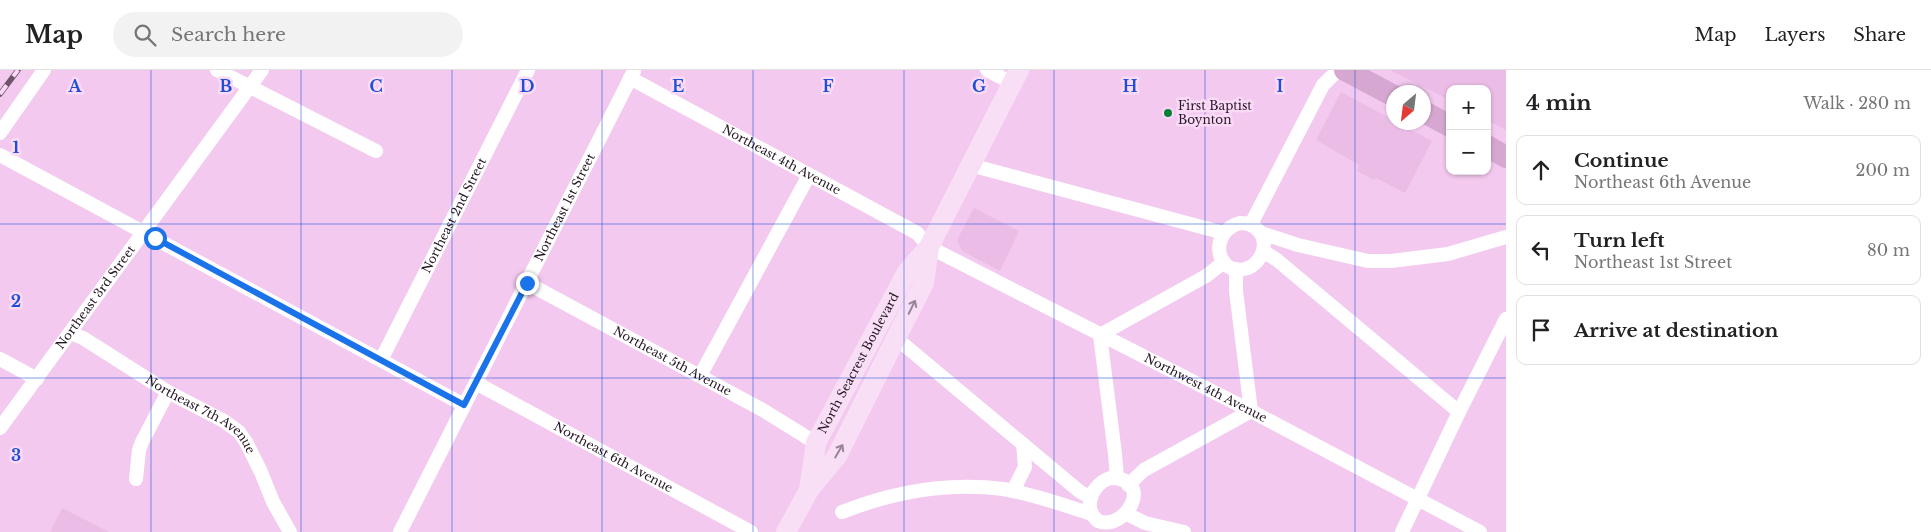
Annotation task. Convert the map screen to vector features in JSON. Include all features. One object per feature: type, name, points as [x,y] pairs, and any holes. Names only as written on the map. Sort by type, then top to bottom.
[{"type":"main road","points":[[1345,70],[1386,92]]},
{"type":"main road","points":[[1431,116],[1446,124]]},
{"type":"main road","points":[[1491,148],[1506,156]]},
{"type":"street","points":[[0,133],[44,70]]},
{"type":"street","points":[[217,70],[376,151]]},
{"type":"street","name":"Northeast 3rd Street","points":[[0,428],[262,70]]},
{"type":"street","name":"Northeast 2nd Street","points":[[381,360],[528,70]]},
{"type":"street","points":[[987,70],[1015,77]]},
{"type":"street","points":[[1256,229],[1323,85],[1338,70]]},
{"type":"street","name":"Northeast 4th Avenue","points":[[632,74],[809,175],[917,233],[928,247]]},
{"type":"street","name":"Northeast 1st Street","points":[[400,532],[632,74]]},
{"type":"street","name":"North Seacrest Boulevard","points":[[809,490],[816,443],[907,272],[928,247],[1015,77]]},
{"type":"street","points":[[0,155],[464,405]]},
{"type":"street","points":[[970,165],[1224,233]]},
{"type":"street","points":[[700,376],[809,175]]},
{"type":"street","points":[[1256,229],[1263,238],[1263,251],[1258,260],[1242,270],[1236,269],[1224,262],[1219,249],[1224,233],[1236,224],[1256,229],[1298,245],[1368,261],[1391,261],[1440,255],[1506,237]]},
{"type":"street","name":"North Seacrest Boulevard","points":[[786,532],[809,490],[837,456],[924,283],[928,247]]},
{"type":"street","name":"Northwest 4th Avenue","points":[[928,247],[1251,411],[1480,532]]},
{"type":"street","points":[[1263,251],[1277,260],[1459,412]]},
{"type":"street","points":[[1123,482],[1115,454],[1100,335],[1206,276],[1224,262]]},
{"type":"street","points":[[1123,482],[1251,411],[1236,291],[1236,269]]},
{"type":"street","name":"Northeast 5th Avenue","points":[[527,283],[761,409],[816,443]]},
{"type":"street","points":[[1402,532],[1506,319]]},
{"type":"street","name":"Northeast 7th Avenue","points":[[70,333],[83,338],[168,392],[239,432],[246,442],[277,510],[290,532]]},
{"type":"street","points":[[896,338],[1079,491],[1091,498]]},
{"type":"street","points":[[0,359],[36,379]]},
{"type":"street","name":"Northeast 6th Avenue","points":[[476,383],[752,532]]},
{"type":"street","points":[[136,479],[139,450],[168,392]]},
{"type":"street","points":[[1013,491],[1025,467],[1023,444]]},
{"type":"street","points":[[842,512],[892,496],[936,488],[982,488],[1013,491],[1043,498],[1092,514],[1109,528],[1119,524],[1129,515],[1134,502],[1132,489],[1123,482],[1110,478],[1102,482],[1094,489],[1091,498],[1092,514]]},
{"type":"street","points":[[1129,515],[1145,523],[1184,532]]},
{"type":"shaded area","points":[[1390,70],[1506,70],[1506,130],[1491,122],[1491,85],[1446,85],[1446,98],[1431,90],[1431,85],[1420,85]]},
{"type":"shaded area","points":[[1341,92],[1386,116],[1386,130],[1411,130],[1432,141],[1405,193],[1376,178],[1374,180],[1357,171],[1359,165],[1316,140]]},
{"type":"shaded area","points":[[974,208],[1019,231],[1000,271],[962,251],[957,240]]},
{"type":"shaded area","points":[[62,508],[109,532],[50,532]]},
{"type":"railway","points":[[0,94],[18,70]]},
{"type":"place","name":"First Baptist Boynton","points":[[1168,113]]},
{"type":"route","points":[[155,238],[464,405],[527,283]]}]
